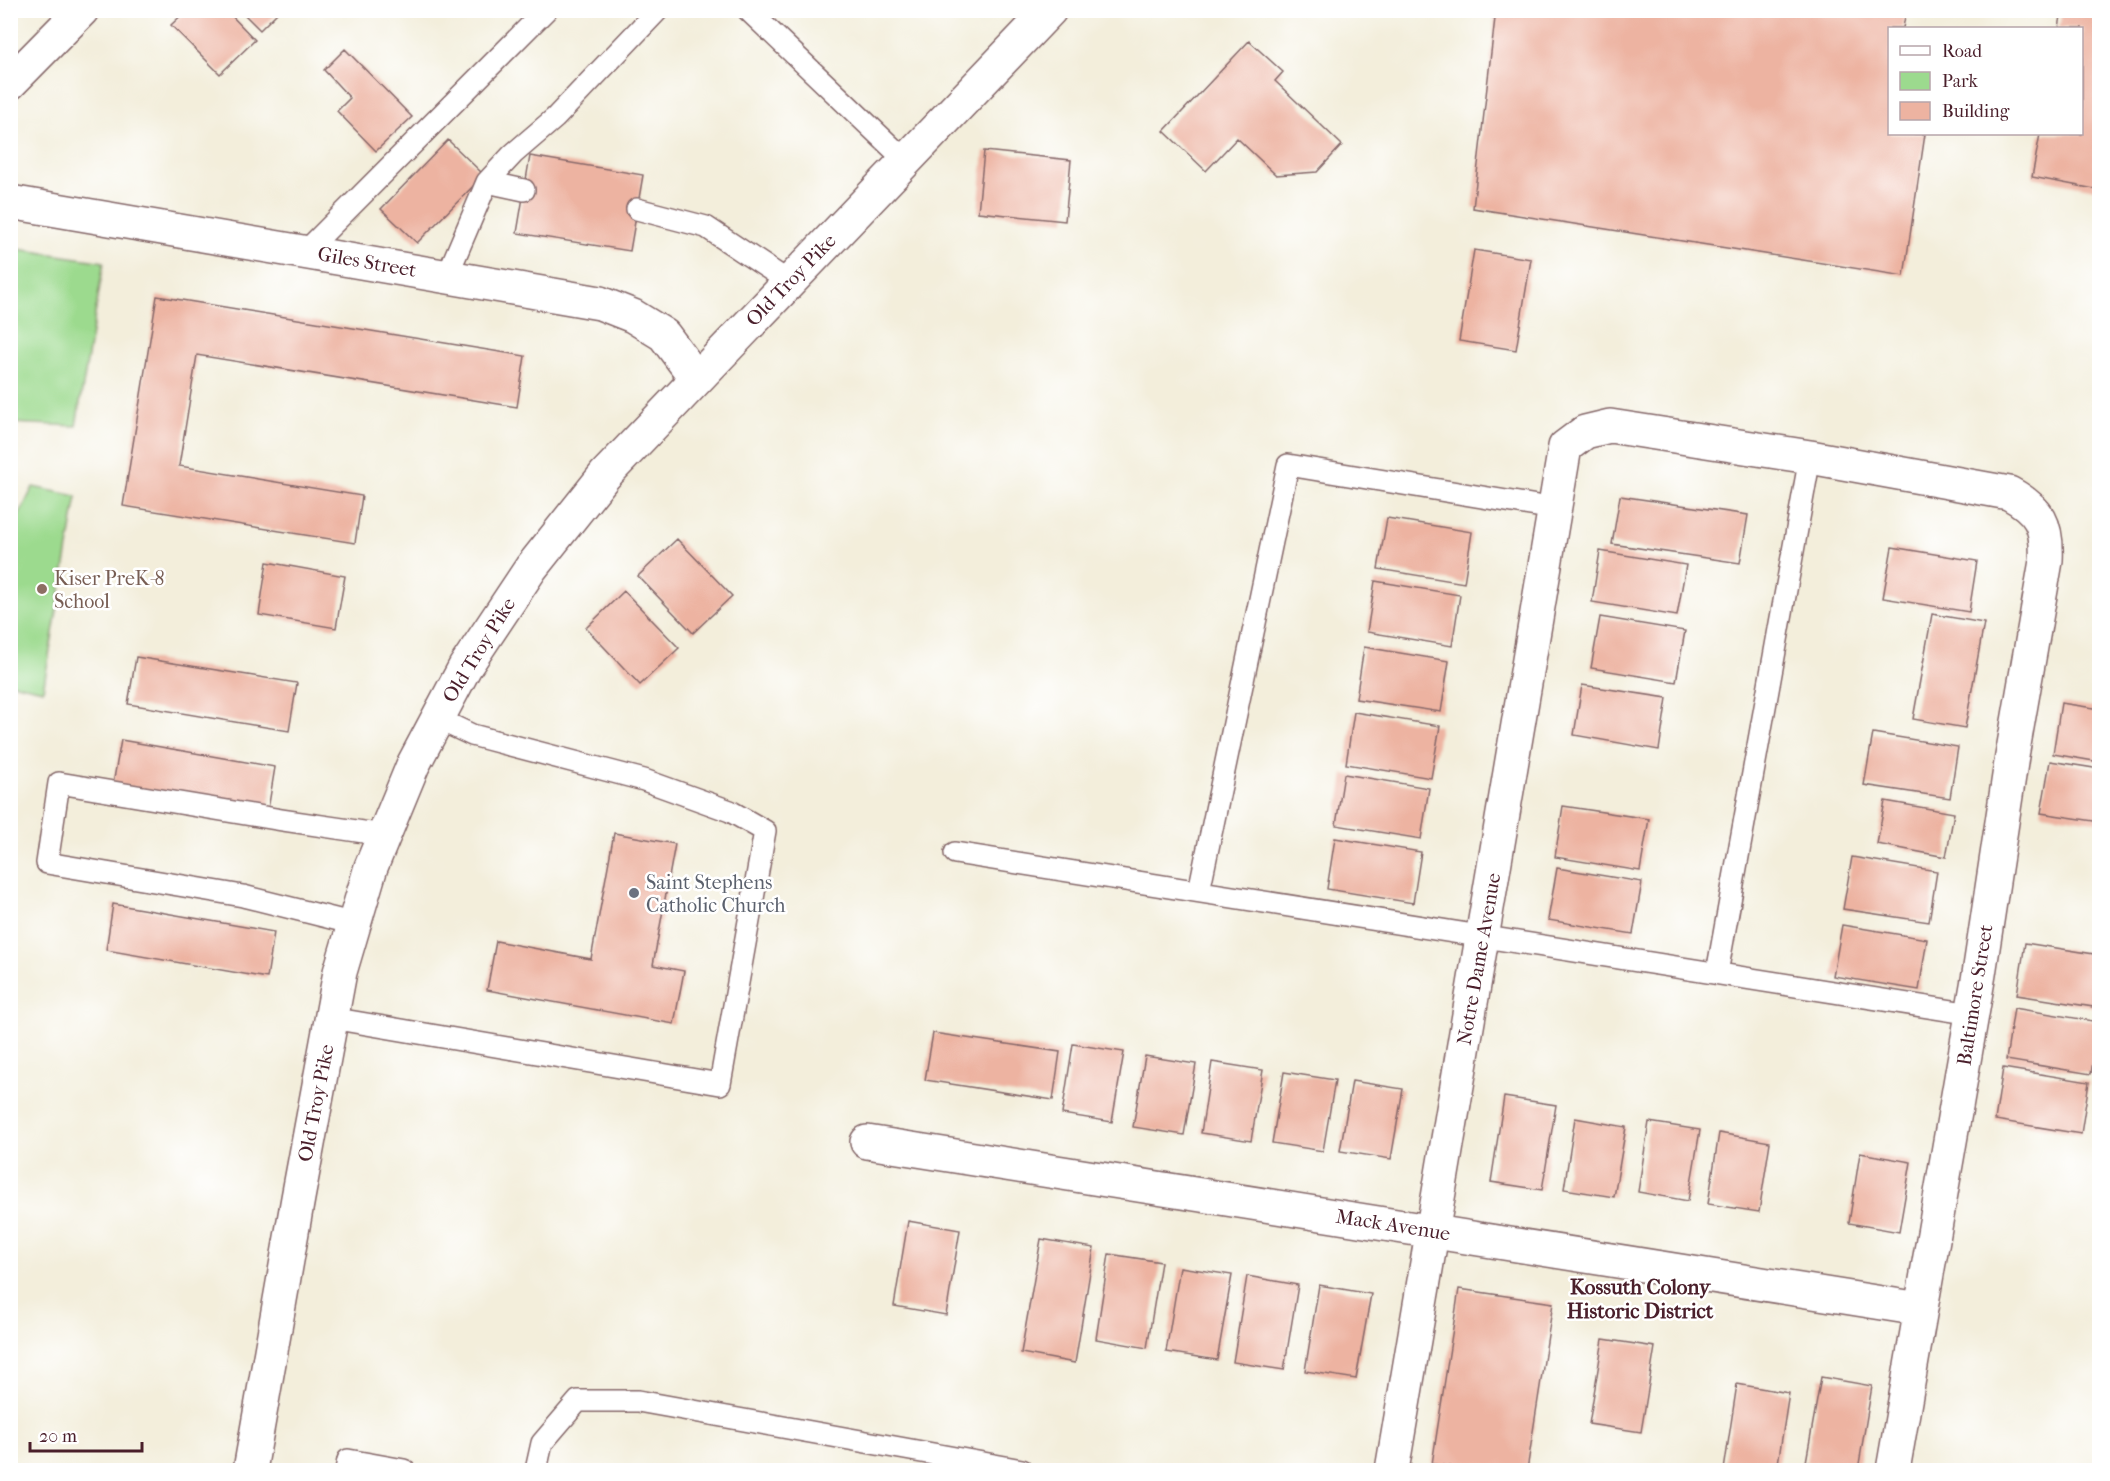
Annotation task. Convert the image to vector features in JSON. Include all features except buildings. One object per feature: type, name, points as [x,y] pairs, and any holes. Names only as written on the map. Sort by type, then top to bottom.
[{"type":"street","points":[[10,84],[82,10]]},
{"type":"street","name":"Old Troy Pike","points":[[250,1470],[340,972],[371,867],[384,835],[413,765],[465,667],[531,567],[605,475],[1050,10]]},
{"type":"street","name":"Giles Street","points":[[10,202],[600,303],[633,316],[664,335],[696,378]]},
{"type":"street","name":"Notre Dame Avenue","points":[[1392,1470],[1565,447],[1585,432],[1610,426],[1809,457]]},
{"type":"street","name":"Baltimore Street","points":[[1809,457],[2009,493],[2027,503],[2040,520],[2047,539],[2046,561],[2012,756],[1972,1014],[1893,1470]]},
{"type":"street","name":"Mack Avenue","points":[[867,1142],[1920,1309]]},
{"type":"lane","points":[[306,251],[546,10]]},
{"type":"lane","points":[[447,276],[487,182],[513,154],[555,118],[658,10]]},
{"type":"lane","points":[[748,10],[906,161]]},
{"type":"lane","points":[[487,182],[524,190]]},
{"type":"lane","points":[[637,209],[706,227],[789,282]]},
{"type":"lane","points":[[1717,973],[1809,457]]},
{"type":"lane","points":[[1199,891],[1288,465],[1555,509]]},
{"type":"lane","points":[[331,1018],[720,1084],[765,831],[730,811],[644,780],[472,735],[438,719]]},
{"type":"lane","points":[[355,924],[243,896],[47,863],[59,783],[384,835]]},
{"type":"lane","points":[[955,853],[1972,1014]]},
{"type":"lane","points":[[536,1470],[542,1443],[578,1401],[638,1401],[1022,1470]]},
{"type":"lane","points":[[346,1470],[348,1460],[404,1470]]},
{"type":"green space","points":[[11,248],[104,262],[76,426],[11,423]]},
{"type":"green space","points":[[33,487],[77,496],[43,690],[11,683],[11,532]]},
{"type":"place","name":"Kiser PreK-8 School","points":[[42,589]]},
{"type":"place","name":"Saint Stephens Catholic Church","points":[[634,893]]},
{"type":"district","name":"Kossuth Colony Historic District","points":[[1640,1299]]}]
